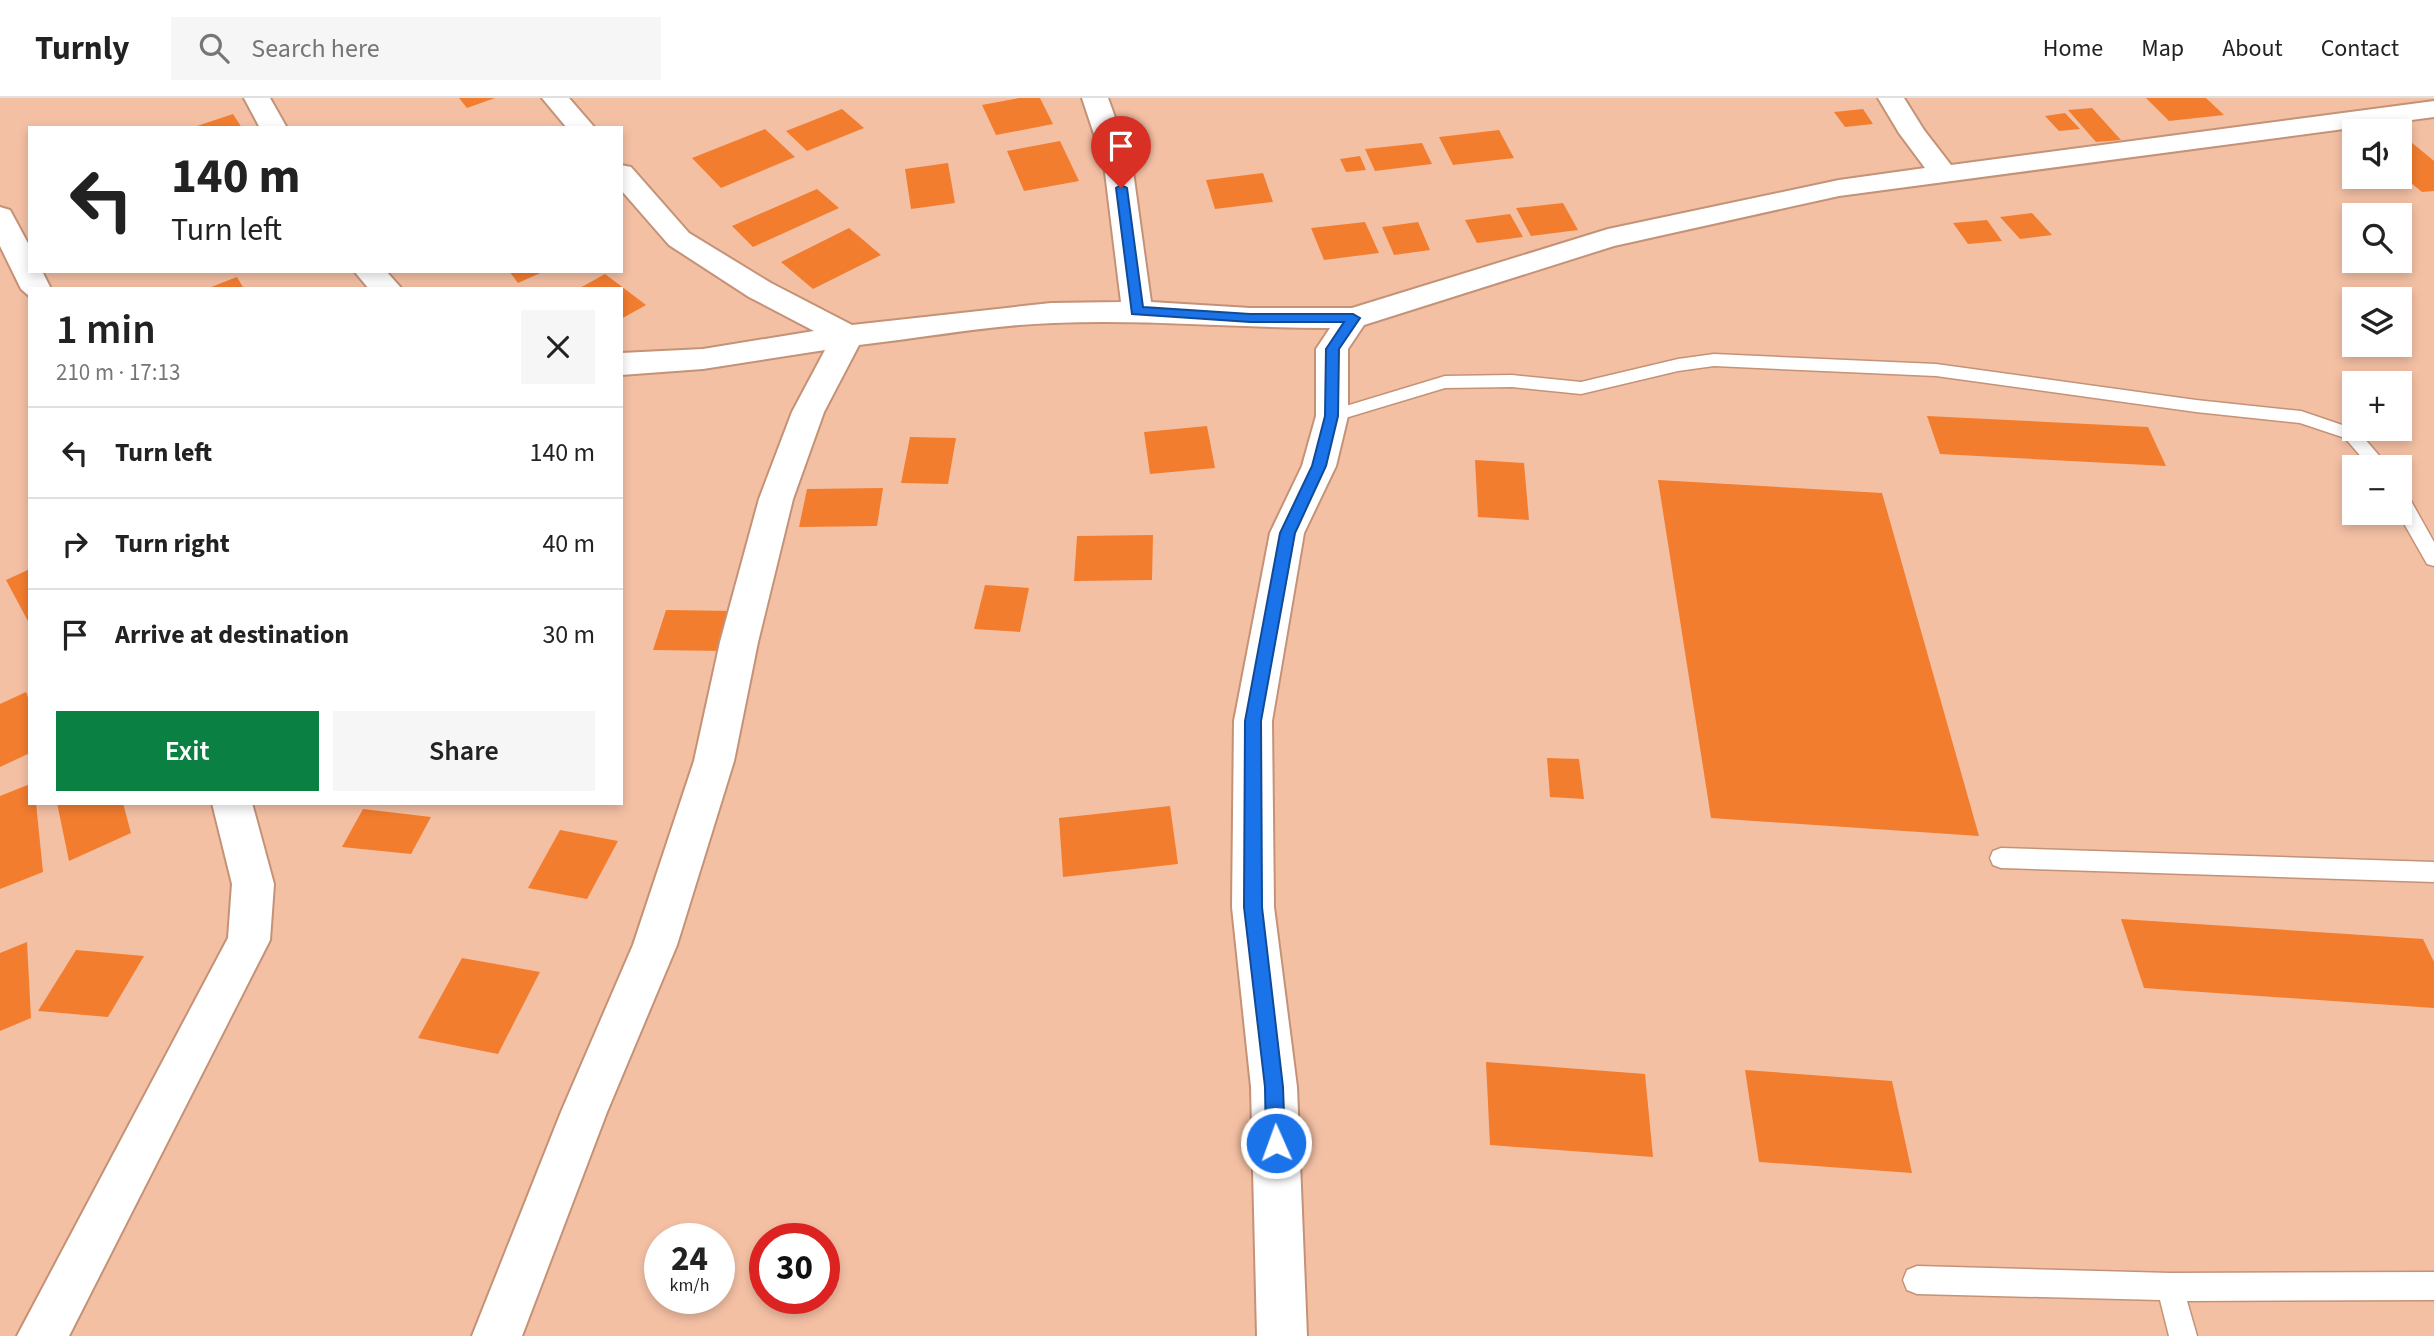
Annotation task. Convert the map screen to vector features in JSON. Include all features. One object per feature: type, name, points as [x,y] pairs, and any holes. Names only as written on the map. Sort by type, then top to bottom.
[{"type":"street","points":[[257,98],[273,126]]},
{"type":"street","points":[[555,98],[580,126]]},
{"type":"street","points":[[1096,98],[1118,164],[1137,311]]},
{"type":"street","points":[[1891,98],[1912,133],[1944,174]]},
{"type":"street","points":[[623,364],[703,359],[848,335],[1051,313],[1137,311],[1250,318],[1353,318],[1608,238],[1839,188],[2434,109]]},
{"type":"street","points":[[623,175],[679,239],[760,290],[848,335]]},
{"type":"street","points":[[0,216],[28,273]]},
{"type":"street","points":[[371,273],[385,287]]},
{"type":"street","points":[[1282,1336],[1274,1087],[1253,907],[1253,721],[1287,533],[1319,466],[1332,416],[1332,349],[1353,318]]},
{"type":"street","points":[[497,1336],[584,1112],[655,945],[714,761],[739,642],[776,499],[808,412],[848,335]]},
{"type":"street","points":[[42,1336],[249,940],[253,884],[233,805]]},
{"type":"lane","points":[[1332,416],[1445,382],[1512,381],[1581,388],[1678,365],[1714,360],[1936,370],[2196,406],[2301,417],[2351,434],[2369,455]]},
{"type":"lane","points":[[2412,520],[2434,559]]},
{"type":"lane","points":[[2001,858],[2434,872]]},
{"type":"lane","points":[[1917,1280],[2170,1287],[2434,1286]]},
{"type":"lane","points":[[2170,1287],[2183,1336]]},
{"type":"building","points":[[459,98],[495,98],[467,108]]},
{"type":"building","points":[[1019,98],[1040,98],[1053,124],[996,135],[982,105]]},
{"type":"building","points":[[2146,98],[2206,98],[2224,115],[2169,121]]},
{"type":"building","points":[[2092,108],[2121,140],[2096,142],[2068,110]]},
{"type":"building","points":[[842,109],[864,128],[807,151],[786,131]]},
{"type":"building","points":[[1863,109],[1873,124],[1845,127],[1834,112]]},
{"type":"building","points":[[2065,113],[2080,129],[2059,131],[2045,116]]},
{"type":"building","points":[[233,114],[241,126],[197,126]]},
{"type":"building","points":[[765,129],[795,157],[721,188],[692,158]]},
{"type":"building","points":[[1499,130],[1514,158],[1453,165],[1439,137]]},
{"type":"building","points":[[1060,141],[1079,181],[1024,191],[1007,151]]},
{"type":"building","points":[[1422,143],[1432,164],[1375,171],[1365,149]]},
{"type":"building","points":[[2412,143],[2434,161],[2434,191],[2422,192],[2412,184]]},
{"type":"building","points":[[1360,156],[1366,170],[1346,172],[1340,159]]},
{"type":"building","points":[[948,163],[955,203],[911,209],[905,169]]},
{"type":"building","points":[[1263,173],[1273,202],[1215,209],[1206,180]]},
{"type":"building","points":[[817,189],[839,208],[753,247],[732,226]]},
{"type":"building","points":[[1563,203],[1578,230],[1531,236],[1516,208]]},
{"type":"building","points":[[2032,213],[2052,235],[2020,239],[2000,217]]},
{"type":"building","points":[[1510,214],[1523,237],[1477,243],[1465,220]]},
{"type":"building","points":[[1987,220],[2002,241],[1968,244],[1953,223]]},
{"type":"building","points":[[1365,222],[1379,253],[1324,260],[1311,228]]},
{"type":"building","points":[[1418,222],[1430,250],[1394,255],[1382,227]]},
{"type":"building","points":[[849,228],[881,255],[813,289],[781,262]]},
{"type":"building","points":[[510,273],[540,273],[518,283]]},
{"type":"building","points":[[605,274],[622,287],[582,287]]},
{"type":"building","points":[[237,277],[243,287],[211,287]]},
{"type":"building","points":[[623,288],[646,305],[623,318]]},
{"type":"building","points":[[1927,416],[2148,427],[2166,466],[1940,454]]},
{"type":"building","points":[[1207,426],[1215,468],[1150,474],[1144,432]]},
{"type":"building","points":[[910,437],[956,438],[948,484],[901,483]]},
{"type":"building","points":[[1475,460],[1524,463],[1529,520],[1478,517]]},
{"type":"building","points":[[1658,480],[1882,493],[1979,836],[1711,818]]},
{"type":"building","points":[[883,488],[877,526],[799,527],[807,489]]},
{"type":"building","points":[[1153,535],[1152,580],[1074,581],[1077,536]]},
{"type":"building","points":[[28,570],[28,621],[6,580]]},
{"type":"building","points":[[985,585],[1029,588],[1020,632],[974,629]]},
{"type":"building","points":[[666,610],[737,611],[725,651],[653,650]]},
{"type":"building","points":[[26,692],[28,698],[28,754],[0,767],[0,704]]},
{"type":"building","points":[[1547,758],[1579,759],[1584,799],[1550,797]]},
{"type":"building","points":[[28,785],[28,805],[36,805],[43,872],[0,889],[0,796]]},
{"type":"building","points":[[57,805],[124,805],[131,833],[69,861]]},
{"type":"building","points":[[1170,806],[1178,864],[1063,877],[1059,818]]},
{"type":"building","points":[[363,809],[431,817],[411,854],[342,847]]},
{"type":"building","points":[[560,830],[618,841],[587,899],[528,888]]},
{"type":"building","points":[[2121,919],[2423,939],[2434,962],[2434,1008],[2144,988]]},
{"type":"building","points":[[27,942],[31,1018],[0,1031],[0,953]]},
{"type":"building","points":[[76,950],[144,956],[108,1017],[38,1011]]},
{"type":"building","points":[[462,958],[540,972],[498,1054],[418,1038]]},
{"type":"building","points":[[1486,1062],[1645,1074],[1653,1157],[1490,1145]]},
{"type":"building","points":[[1745,1070],[1892,1081],[1912,1173],[1759,1162]]},
{"type":"route","points":[[1121,188],[1137,311],[1250,318],[1353,318],[1332,349],[1332,416],[1319,466],[1287,533],[1253,721],[1253,907],[1274,1087],[1276,1143]]}]
